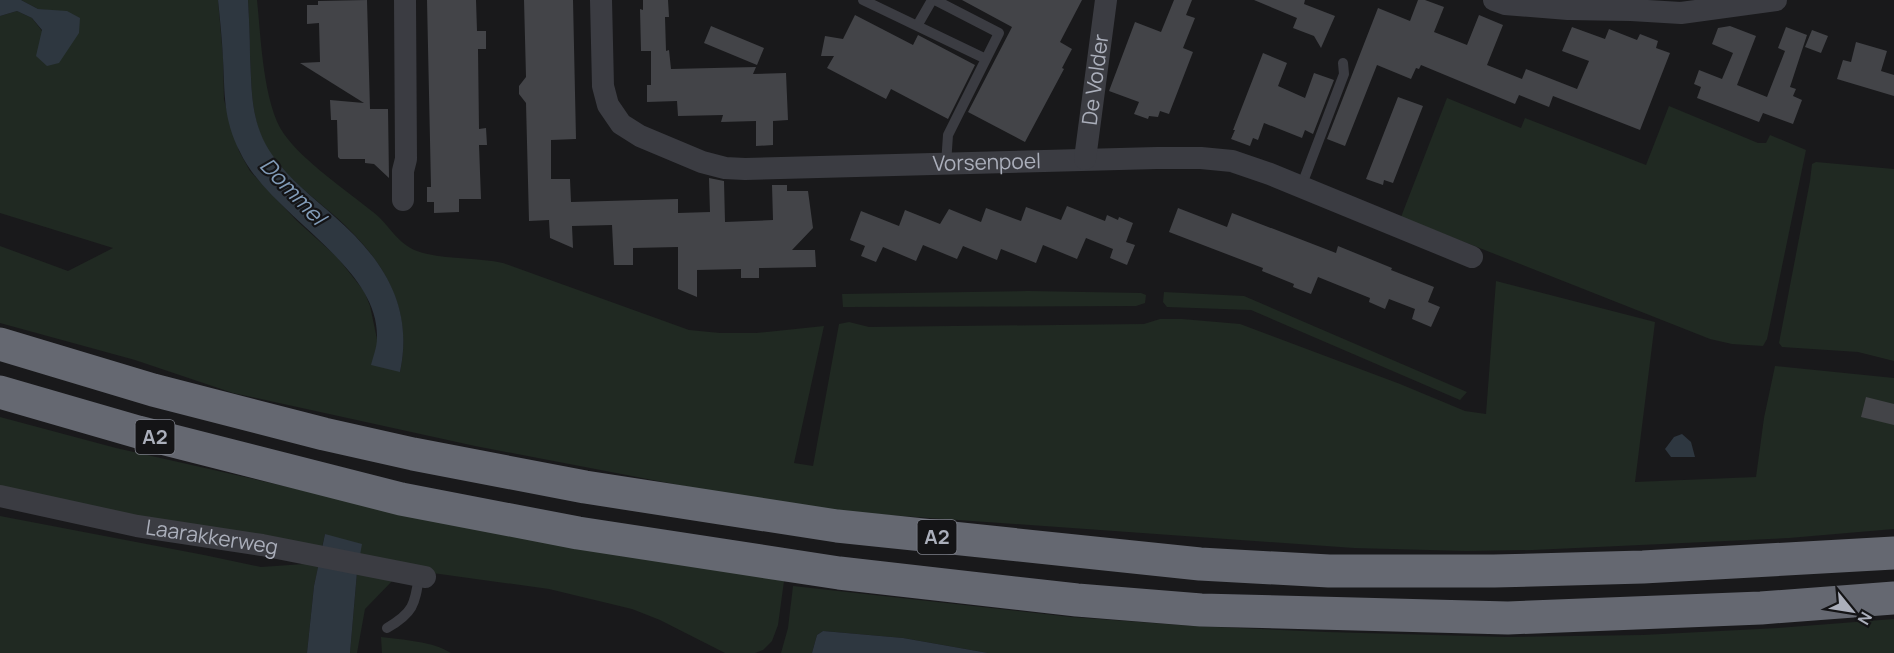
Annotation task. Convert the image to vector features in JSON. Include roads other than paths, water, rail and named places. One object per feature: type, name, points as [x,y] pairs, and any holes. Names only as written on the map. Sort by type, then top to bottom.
[{"type":"highway","name":"A2","points":[[0,344],[153,390],[324,434],[413,454],[585,488],[837,526],[1200,564],[1329,571],[1494,571],[1643,567],[1894,553]]},
{"type":"highway","name":"A2","points":[[0,392],[138,432],[401,499],[578,532],[838,573],[1053,597],[1201,610],[1508,618],[1750,609],[1894,598]]},
{"type":"street","points":[[403,200],[403,171],[406,159],[405,0]]},
{"type":"street","name":"Vorsenpoel","points":[[602,0],[603,86],[608,105],[621,124],[640,136],[702,162],[725,168],[816,168],[1085,159],[1201,158],[1232,161],[1472,257]]},
{"type":"street","name":"De Volder","points":[[1085,159],[1106,0]]},
{"type":"street","points":[[1494,0],[1505,4],[1568,9],[1632,5],[1681,13],[1776,0]]},
{"type":"street","name":"Laarakkerweg","points":[[0,496],[137,526],[316,555],[422,577]]},
{"type":"lane","points":[[863,0],[986,59]]},
{"type":"lane","points":[[917,26],[934,0],[999,33],[948,135],[946,164]]},
{"type":"lane","points":[[1301,187],[1344,74],[1343,63]]},
{"type":"lane","points":[[387,628],[400,621],[416,602],[422,577]]},
{"type":"water","points":[[0,0],[21,0],[38,9],[67,11],[80,18],[79,33],[59,63],[47,66],[36,56],[42,30],[32,18],[17,11],[0,16]]},
{"type":"water","name":"Dommel","points":[[218,0],[248,0],[254,107],[265,144],[286,173],[352,233],[380,267],[391,286],[403,326],[400,372],[371,365],[377,338],[373,311],[361,287],[320,241],[274,198],[255,175],[234,140],[226,106]]},
{"type":"water","points":[[1682,434],[1691,442],[1695,457],[1671,457],[1665,449],[1674,437]]},
{"type":"water","points":[[325,534],[362,544],[357,572],[350,653],[307,653],[314,586]]},
{"type":"water","points":[[823,631],[903,638],[988,653],[812,653],[817,635]]}]
